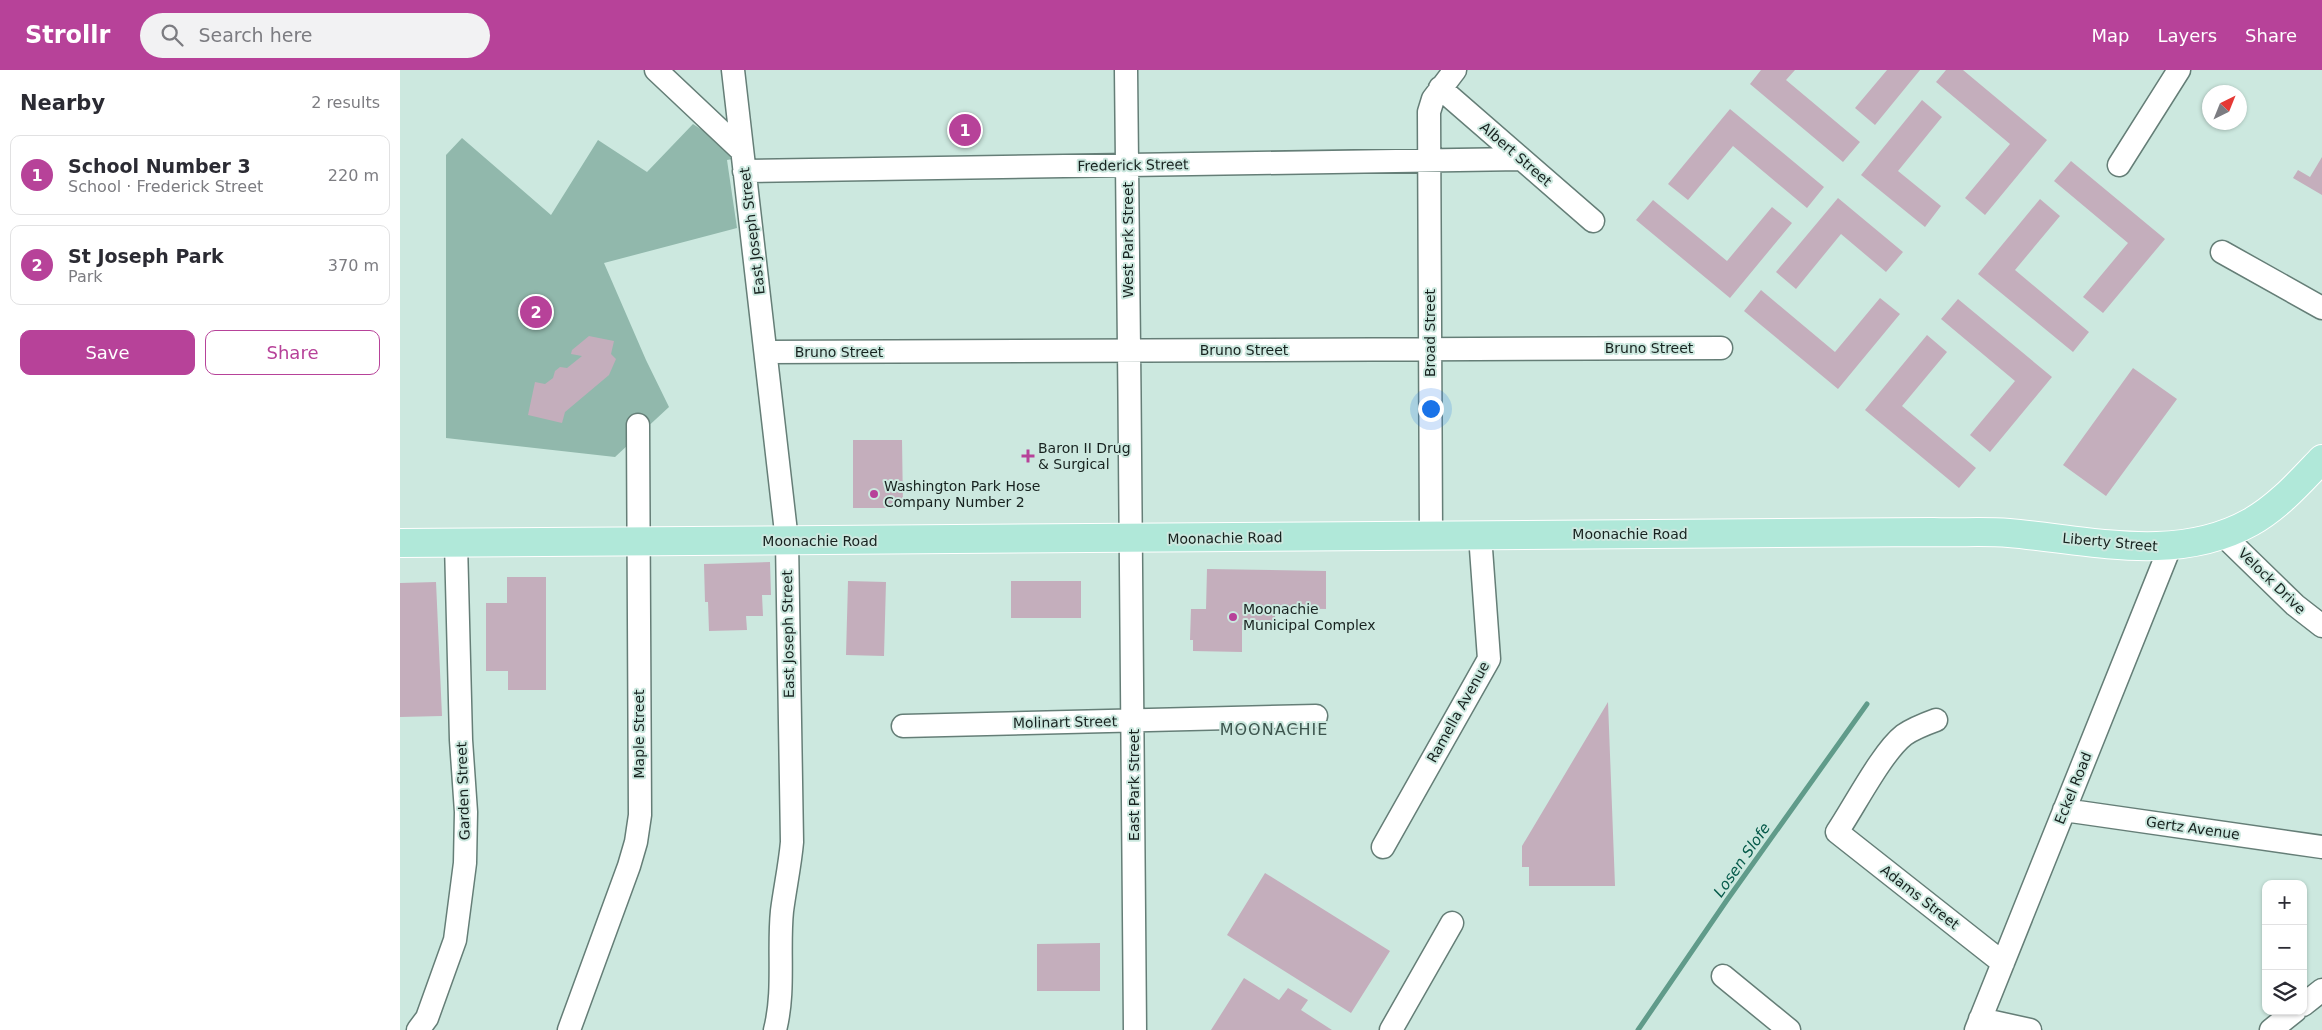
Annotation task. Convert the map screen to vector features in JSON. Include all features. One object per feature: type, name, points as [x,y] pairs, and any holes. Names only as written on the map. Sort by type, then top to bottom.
[{"type":"main road","name":"Liberty Street","points":[[2050,537],[2146,547],[2170,547],[2201,542],[2223,535],[2251,522],[2274,507],[2322,459]]},
{"type":"main road","name":"Moonachie Road","points":[[400,543],[1130,540],[1938,532],[2007,533],[2050,537]]},
{"type":"street","points":[[656,70],[743,161]]},
{"type":"street","name":"East Joseph Street","points":[[732,70],[787,540],[792,842],[789,877],[782,911],[780,998],[775,1030]]},
{"type":"street","name":"West Park Street","points":[[1126,70],[1130,540]]},
{"type":"street","name":"Broad Street","points":[[1431,536],[1429,112],[1433,99],[1454,70]]},
{"type":"street","points":[[2119,165],[2179,70]]},
{"type":"street","name":"Albert Street","points":[[1440,88],[1593,221]]},
{"type":"street","name":"Frederick Street","points":[[743,161],[1127,165],[1521,159]]},
{"type":"street","points":[[2222,252],[2322,308]]},
{"type":"street","name":"Bruno Street","points":[[766,352],[1721,348]]},
{"type":"street","name":"Maple Street","points":[[568,1030],[629,866],[636,842],[640,815],[638,425]]},
{"type":"street","name":"Velock Drive","points":[[2223,535],[2295,605],[2322,626]]},
{"type":"street","name":"Ramella Avenue","points":[[1383,847],[1489,660],[1480,536]]},
{"type":"street","name":"East Park Street","points":[[1130,540],[1134,721],[1135,1030]]},
{"type":"street","name":"Garden Street","points":[[418,1030],[427,1018],[455,940],[465,864],[466,812],[461,740],[456,543]]},
{"type":"street","name":"Eckel Road","points":[[1978,1025],[2170,547]]},
{"type":"street","name":"Molinart Street","points":[[904,726],[1316,716]]},
{"type":"street","name":"Adams Street","points":[[1936,720],[1919,726],[1903,736],[1890,749],[1837,832],[2003,963]]},
{"type":"street","name":"Gertz Avenue","points":[[2064,810],[2322,847]]},
{"type":"street","points":[[1391,1030],[1452,922]]},
{"type":"street","points":[[1724,976],[1788,1030]]},
{"type":"street","points":[[2307,1002],[2322,990]]},
{"type":"street","name":"East Joseph Street","points":[[780,998],[784,1030]]},
{"type":"street","points":[[2271,1030],[2290,1015]]},
{"type":"street","points":[[1978,1025],[2030,1030]]},
{"type":"green space","points":[[693,124],[743,157],[727,160],[737,228],[604,263],[646,360],[669,407],[615,457],[446,438],[446,155],[462,138],[551,215],[598,140],[647,172]]},
{"type":"building","points":[[1761,70],[1795,70],[1786,80],[1860,142],[1843,162],[1750,84]]},
{"type":"building","points":[[1887,70],[1920,70],[1875,125],[1855,108]]},
{"type":"building","points":[[1946,70],[1963,70],[2047,140],[1985,215],[1965,198],[2010,144],[1936,82]]},
{"type":"building","points":[[1922,100],[1942,117],[1898,171],[1941,206],[1925,227],[1861,175]]},
{"type":"building","points":[[1730,109],[1824,187],[1807,208],[1733,146],[1688,200],[1668,184]]},
{"type":"building","points":[[2322,157],[2322,195],[2293,178],[2298,170],[2310,177]]},
{"type":"building","points":[[2071,161],[2165,239],[2103,313],[2083,297],[2128,243],[2054,181]]},
{"type":"building","points":[[1838,198],[1903,252],[1886,272],[1841,234],[1796,289],[1776,272]]},
{"type":"building","points":[[2040,199],[2060,216],[2015,270],[2089,332],[2073,352],[1978,274]]},
{"type":"building","points":[[1653,200],[1727,261],[1772,207],[1792,223],[1730,298],[1636,220]]},
{"type":"building","points":[[1761,290],[1835,352],[1880,298],[1900,314],[1838,389],[1744,311]]},
{"type":"building","points":[[1958,299],[2052,377],[1990,452],[1970,435],[2015,381],[1941,319]]},
{"type":"building","points":[[1927,335],[1947,352],[1902,406],[1976,468],[1959,488],[1865,410]]},
{"type":"building","points":[[589,336],[614,341],[611,354],[616,359],[609,375],[565,412],[562,423],[528,415],[535,382],[545,384],[553,378],[555,371],[560,367],[567,368],[582,356],[571,354],[572,350]]},
{"type":"building","points":[[2133,368],[2177,399],[2106,496],[2063,465]]},
{"type":"building","points":[[853,440],[902,440],[903,508],[853,508]]},
{"type":"building","points":[[770,562],[771,595],[762,595],[763,616],[746,616],[747,630],[709,631],[708,602],[705,602],[704,564]]},
{"type":"building","name":"Moonachie Municipal Complex","points":[[1207,569],[1326,571],[1326,609],[1275,608],[1275,626],[1242,625],[1242,652],[1193,651],[1193,640],[1190,640],[1191,609],[1206,609]]},
{"type":"building","points":[[507,577],[546,577],[546,690],[508,690],[508,671],[486,671],[486,603],[507,603]]},
{"type":"building","points":[[848,581],[886,582],[884,656],[846,655]]},
{"type":"building","points":[[1011,581],[1081,581],[1081,618],[1011,618]]},
{"type":"building","points":[[436,582],[442,716],[400,717],[400,583]]},
{"type":"building","points":[[1608,702],[1615,886],[1529,886],[1529,867],[1522,867],[1522,846]]},
{"type":"building","points":[[1265,873],[1390,951],[1351,1013],[1227,935]]},
{"type":"building","points":[[1100,943],[1100,991],[1037,991],[1037,944]]},
{"type":"building","points":[[1244,978],[1279,1000],[1288,988],[1308,1000],[1301,1010],[1332,1030],[1211,1030]]},
{"type":"waterway","name":"Losen Slofe","points":[[1638,1030],[1727,900],[1867,704]]},
{"type":"place","name":"School Number 3","points":[[965,130]]},
{"type":"place","name":"St Joseph Park","points":[[536,312]]},
{"type":"place","name":"Baron II Drug & Surgical","points":[[1028,456]]},
{"type":"place","name":"Washington Park Hose Company Number 2","points":[[874,494]]},
{"type":"place","name":"Moonachie Municipal Complex","points":[[1233,617]]},
{"type":"district","name":"MOONACHIE","points":[[1274,729]]}]
